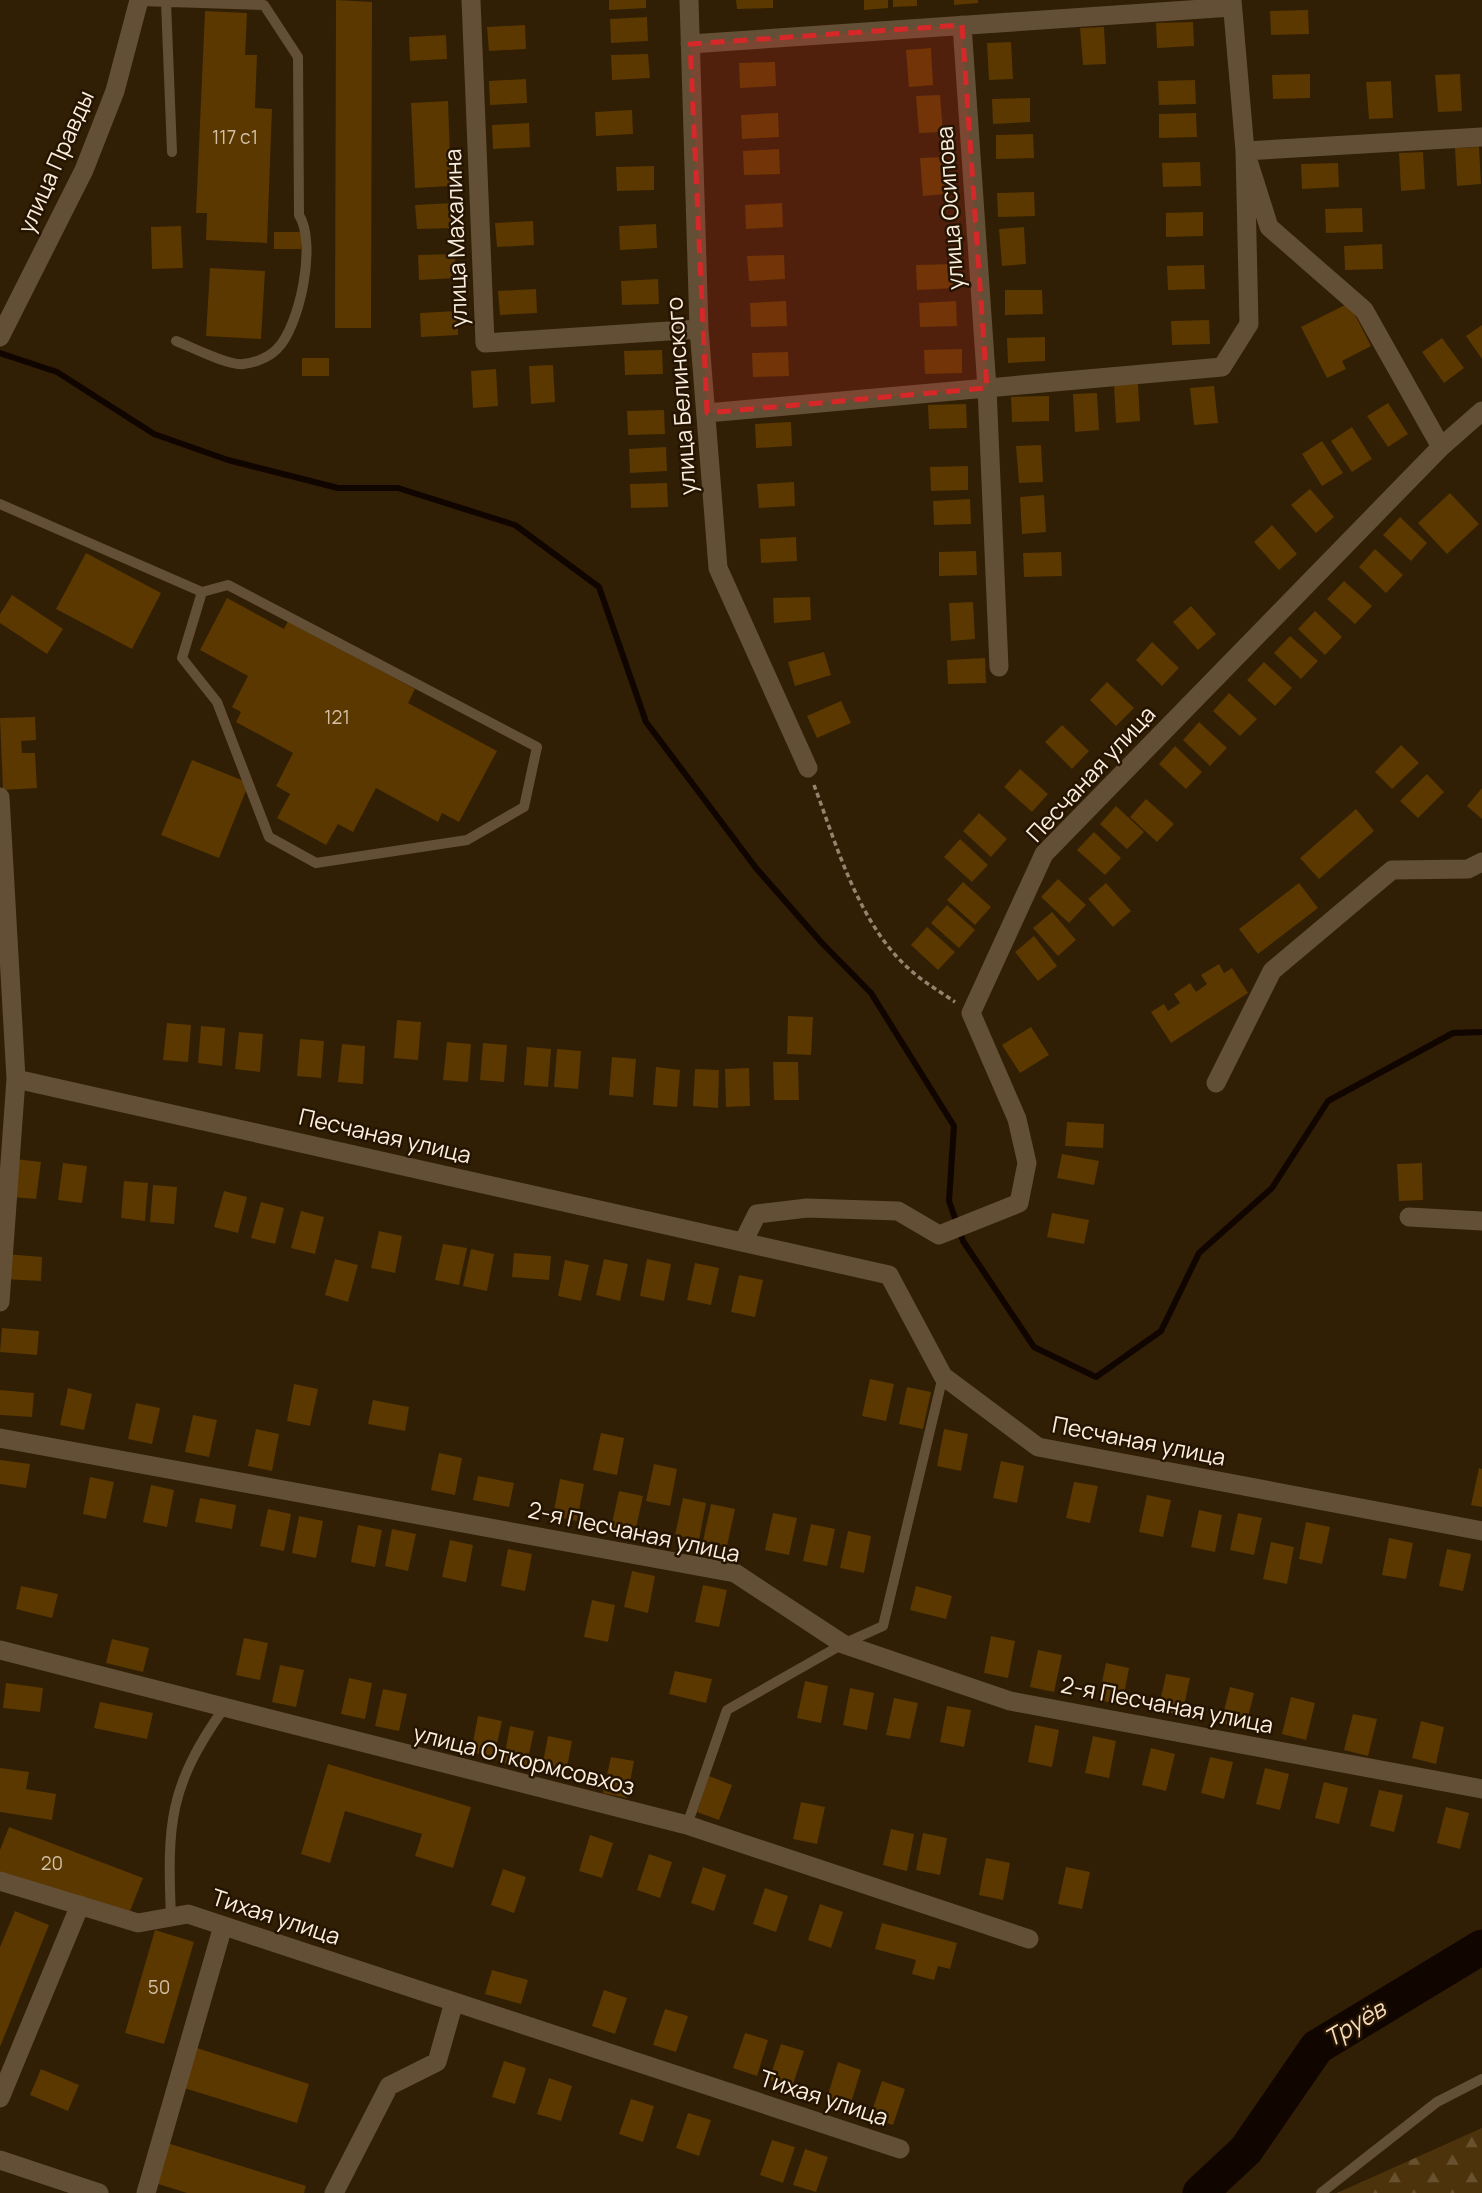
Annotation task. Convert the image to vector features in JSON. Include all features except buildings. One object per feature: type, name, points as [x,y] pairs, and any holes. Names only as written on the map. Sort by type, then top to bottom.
[{"type":"street","name":"улица Правды","points":[[0,337],[85,170],[115,91],[139,0]]},
{"type":"street","name":"улица Махалина","points":[[471,0],[485,343],[699,329]]},
{"type":"street","name":"улица Белинского","points":[[689,0],[699,329],[718,568],[808,768]]},
{"type":"street","points":[[690,44],[1232,4],[1245,151],[1249,324],[1222,367],[707,413]]},
{"type":"street","name":"улица Осипова","points":[[962,24],[986,388],[999,667]]},
{"type":"street","points":[[1245,151],[1482,137]]},
{"type":"street","points":[[1245,151],[1269,227],[1364,310],[1441,447]]},
{"type":"street","name":"Песчаная улица","points":[[971,1013],[1044,855],[1441,447],[1482,411]]},
{"type":"street","points":[[0,797],[16,1079],[0,1302]]},
{"type":"street","points":[[1216,1083],[1272,971],[1392,870],[1468,869],[1482,862]]},
{"type":"street","points":[[743,1242],[757,1214],[807,1209],[898,1211],[939,1235],[1019,1203],[1027,1163],[1017,1119],[971,1013]]},
{"type":"street","name":"Песчаная улица","points":[[16,1079],[889,1275],[943,1376],[1038,1447],[1482,1531]]},
{"type":"street","points":[[1409,1217],[1482,1221]]},
{"type":"street","name":"2-я Песчаная улица","points":[[0,1438],[735,1573],[843,1644],[1010,1701],[1482,1789]]},
{"type":"street","name":"улица Откормсовхоз","points":[[0,1650],[687,1825],[1029,1939]]},
{"type":"street","name":"Тихая улица","points":[[0,1881],[138,1923],[188,1914],[900,2149]]},
{"type":"street","points":[[0,2098],[80,1905]]},
{"type":"street","points":[[146,2193],[223,1926]]},
{"type":"street","points":[[334,2193],[389,2086],[437,2062],[454,2002]]},
{"type":"street","points":[[0,2160],[86,2192]]},
{"type":"lane","points":[[139,0],[264,5],[298,57],[299,215],[305,225],[305,266],[295,323],[276,349],[257,361],[238,365],[176,341]]},
{"type":"lane","points":[[166,2],[172,152]]},
{"type":"lane","points":[[0,504],[202,592],[228,585],[537,747],[524,807],[467,841],[316,863],[270,837],[217,702],[197,673],[182,658],[202,592]]},
{"type":"lane","points":[[687,1825],[727,1710],[843,1644],[883,1626],[943,1376]]},
{"type":"lane","points":[[171,1917],[168,1847],[178,1790],[197,1747],[224,1708]]},
{"type":"lane","points":[[1321,2193],[1437,2102],[1482,2079]]},
{"type":"path","points":[[808,768],[853,887],[880,933],[913,973],[971,1013]]},
{"type":"highlighted area","points":[[962,25],[987,388],[707,413],[690,44]]},
{"type":"green space","points":[[1482,2128],[1482,2193],[1337,2193]]},
{"type":"waterway","points":[[0,353],[57,372],[154,434],[228,460],[338,488],[398,488],[515,525],[599,587],[646,722],[756,868],[821,942],[871,993],[954,1126],[949,1201],[963,1241],[1034,1347],[1096,1377],[1161,1331],[1199,1253],[1272,1188],[1328,1101],[1453,1033],[1482,1032]]},
{"type":"waterway","name":"Труёв","points":[[1200,2193],[1246,2150],[1317,2047],[1482,1947]]}]
